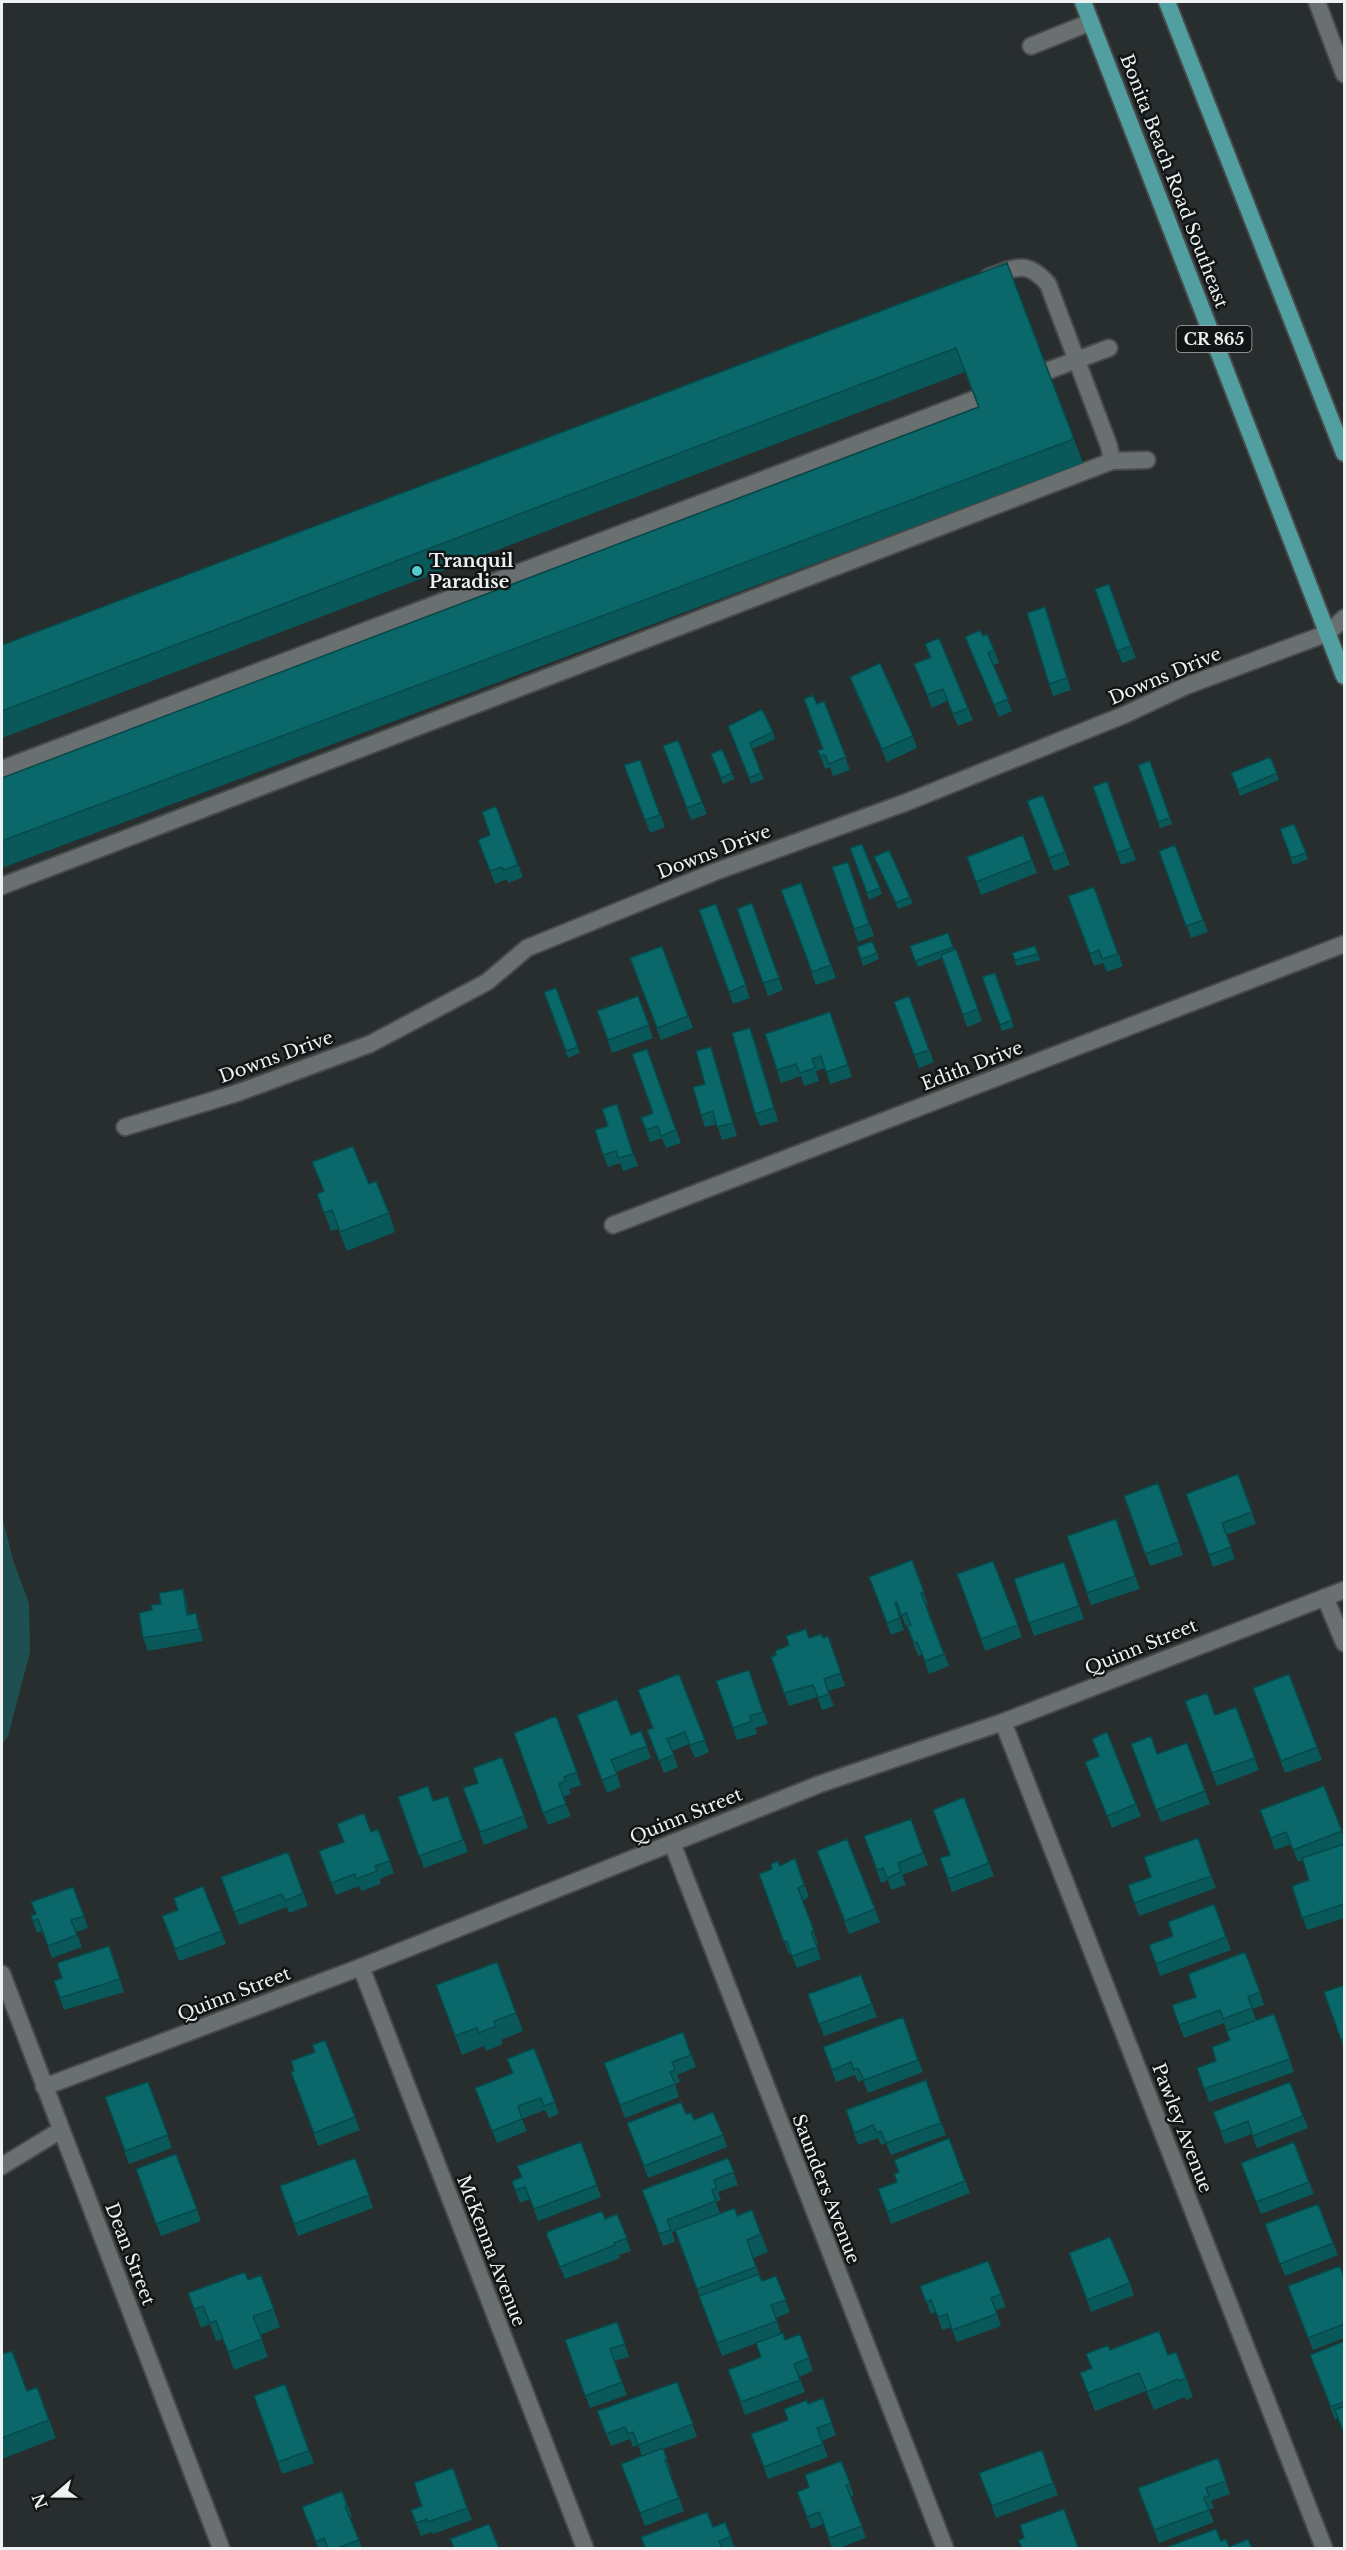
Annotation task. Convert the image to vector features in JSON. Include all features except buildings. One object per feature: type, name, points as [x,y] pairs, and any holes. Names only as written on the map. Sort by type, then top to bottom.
[{"type":"main road","name":"Bonita Beach Road Southeast","points":[[1083,2],[1336,633],[1344,676]]},
{"type":"main road","points":[[1167,2],[1344,453]]},
{"type":"street","points":[[1317,2],[1344,74]]},
{"type":"street","points":[[1031,46],[1091,22]]},
{"type":"street","points":[[975,282],[1022,267],[1038,272],[1048,284],[1109,446],[1112,461]]},
{"type":"street","points":[[2,769],[1108,348]]},
{"type":"street","points":[[2,886],[1112,461],[1147,460]]},
{"type":"street","points":[[1336,633],[1344,618]]},
{"type":"street","name":"Downs Drive","points":[[125,1127],[237,1093],[370,1044],[486,982],[527,948],[717,871],[907,802],[1124,715],[1186,686],[1336,633]]},
{"type":"street","name":"Edith Drive","points":[[613,1225],[1344,944]]},
{"type":"street","name":"Quinn Street","points":[[44,2087],[361,1967],[820,1784],[1003,1722],[1344,1590]]},
{"type":"street","points":[[1325,1597],[1344,1643]]},
{"type":"street","name":"Pawley Avenue","points":[[1003,1722],[1324,2548]]},
{"type":"street","name":"Saunders Avenue","points":[[672,1843],[945,2548]]},
{"type":"street","name":"McKenna Avenue","points":[[361,1967],[585,2548]]},
{"type":"street","name":"Dean Street","points":[[2,1974],[221,2548]]},
{"type":"street","points":[[2,2166],[61,2130]]},
{"type":"shaded area","points":[[2,1516],[13,1560],[29,1603],[30,1652],[8,1736],[2,1744]]},
{"type":"place","name":"Tranquil Paradise","points":[[417,571]]}]
